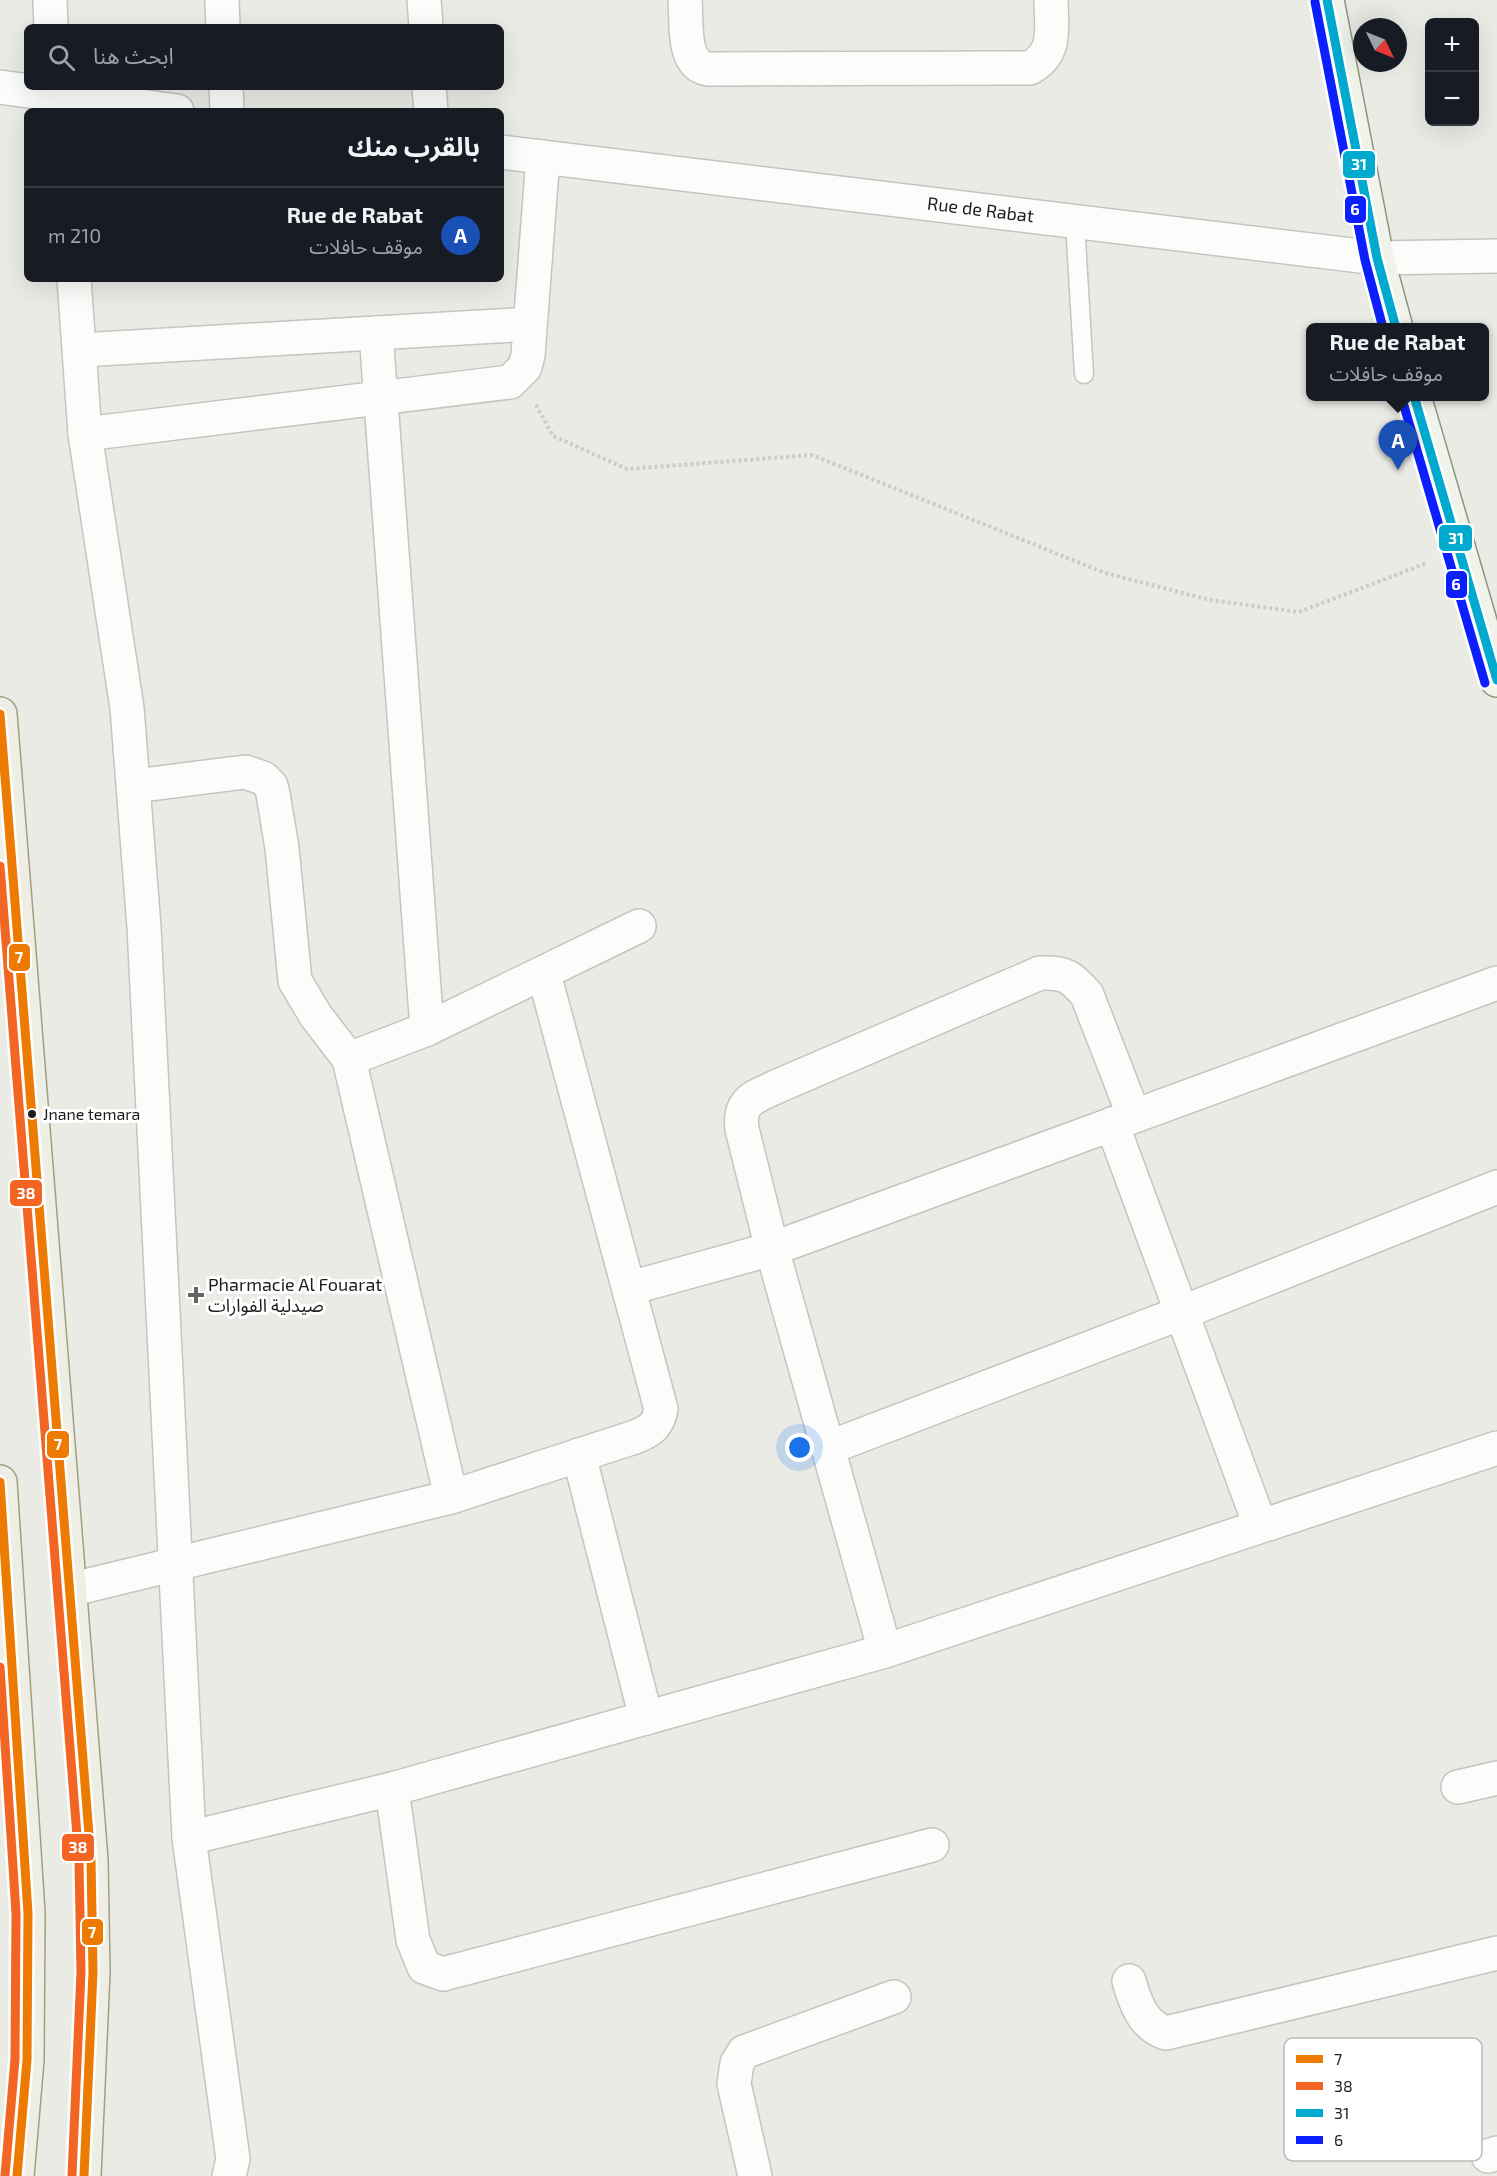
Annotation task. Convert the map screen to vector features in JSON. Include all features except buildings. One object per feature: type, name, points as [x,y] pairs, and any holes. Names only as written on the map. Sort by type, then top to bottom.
[{"type":"main road","points":[[1327,0],[1377,258],[1395,323]]},
{"type":"main road","points":[[1415,401],[1497,680]]},
{"type":"main road","points":[[0,714],[92,1871],[93,1972],[84,2176]]},
{"type":"main road","points":[[0,1482],[8,1692],[28,1913],[27,2060],[17,2176]]},
{"type":"street","points":[[50,0],[51,24]]},
{"type":"street","points":[[222,0],[223,24]]},
{"type":"street","points":[[424,0],[426,24]]},
{"type":"street","points":[[685,0],[690,54],[696,64],[710,69],[1030,68],[1042,61],[1048,53],[1051,40],[1051,0]]},
{"type":"street","points":[[0,87],[56,98],[149,108]]},
{"type":"street","points":[[226,90],[227,108]]},
{"type":"street","points":[[429,90],[431,108]]},
{"type":"street","name":"Rue de Rabat","points":[[504,152],[1377,258],[1497,256]]},
{"type":"street","points":[[85,434],[510,382],[525,367],[528,355],[543,157]]},
{"type":"street","points":[[74,282],[81,350],[85,434],[126,708],[135,786],[177,1564],[189,1838],[232,2159],[229,2176]]},
{"type":"street","points":[[81,350],[530,324]]},
{"type":"street","points":[[376,333],[427,1029]]},
{"type":"street","points":[[135,786],[245,772],[256,774],[271,786],[282,848],[295,981],[316,1016],[349,1059],[451,1497]]},
{"type":"street","points":[[349,1059],[427,1029],[639,926]]},
{"type":"street","points":[[885,1651],[772,1249],[742,1129],[740,1116],[742,1107],[778,1086],[1040,973],[1059,972],[1074,979],[1087,995],[1181,1313],[1260,1525]]},
{"type":"street","points":[[69,1590],[451,1497],[650,1431],[660,1417],[661,1409],[544,974]]},
{"type":"street","points":[[630,1288],[772,1249],[1497,983]]},
{"type":"street","points":[[828,1448],[1181,1313],[1497,1187]]},
{"type":"street","points":[[189,1838],[392,1789],[885,1651],[1497,1448]]},
{"type":"street","points":[[579,1455],[646,1718]]},
{"type":"street","points":[[1458,1788],[1497,1778]]},
{"type":"street","points":[[392,1789],[413,1940],[420,1963],[428,1970],[443,1974],[932,1845]]},
{"type":"street","points":[[1129,1981],[1143,2016],[1158,2030],[1166,2033],[1497,1953]]},
{"type":"street","points":[[755,2176],[734,2084],[737,2063],[744,2052],[894,1997]]},
{"type":"lane","points":[[1075,223],[1084,374]]},
{"type":"path","points":[[519,375],[553,436],[627,469],[812,455],[1105,573],[1210,600],[1299,612],[1459,551]]},
{"type":"transit line","name":"31","points":[[1327,0],[1377,258],[1395,323]]},
{"type":"transit line","name":"6","points":[[1315,2],[1365,260],[1382,323]]},
{"type":"transit line","name":"6","points":[[1403,401],[1485,683]]},
{"type":"transit line","name":"31","points":[[1415,401],[1497,680]]},
{"type":"transit line","name":"7","points":[[0,714],[91,1860],[93,1972],[84,2176]]},
{"type":"transit line","name":"38","points":[[0,866],[79,1861],[81,1972],[72,2175]]},
{"type":"transit line","name":"7","points":[[0,1482],[28,1913],[27,2060],[17,2176]]},
{"type":"transit line","name":"38","points":[[0,1667],[16,1913],[15,2059],[5,2175]]},
{"type":"place","name":"Rue de Rabat","points":[[1398,470]]},
{"type":"place","name":"Jnane temara","points":[[32,1114]]},
{"type":"place","name":"Pharmacie Al Fouarat صيدلية الفوارات","points":[[196,1295]]}]
